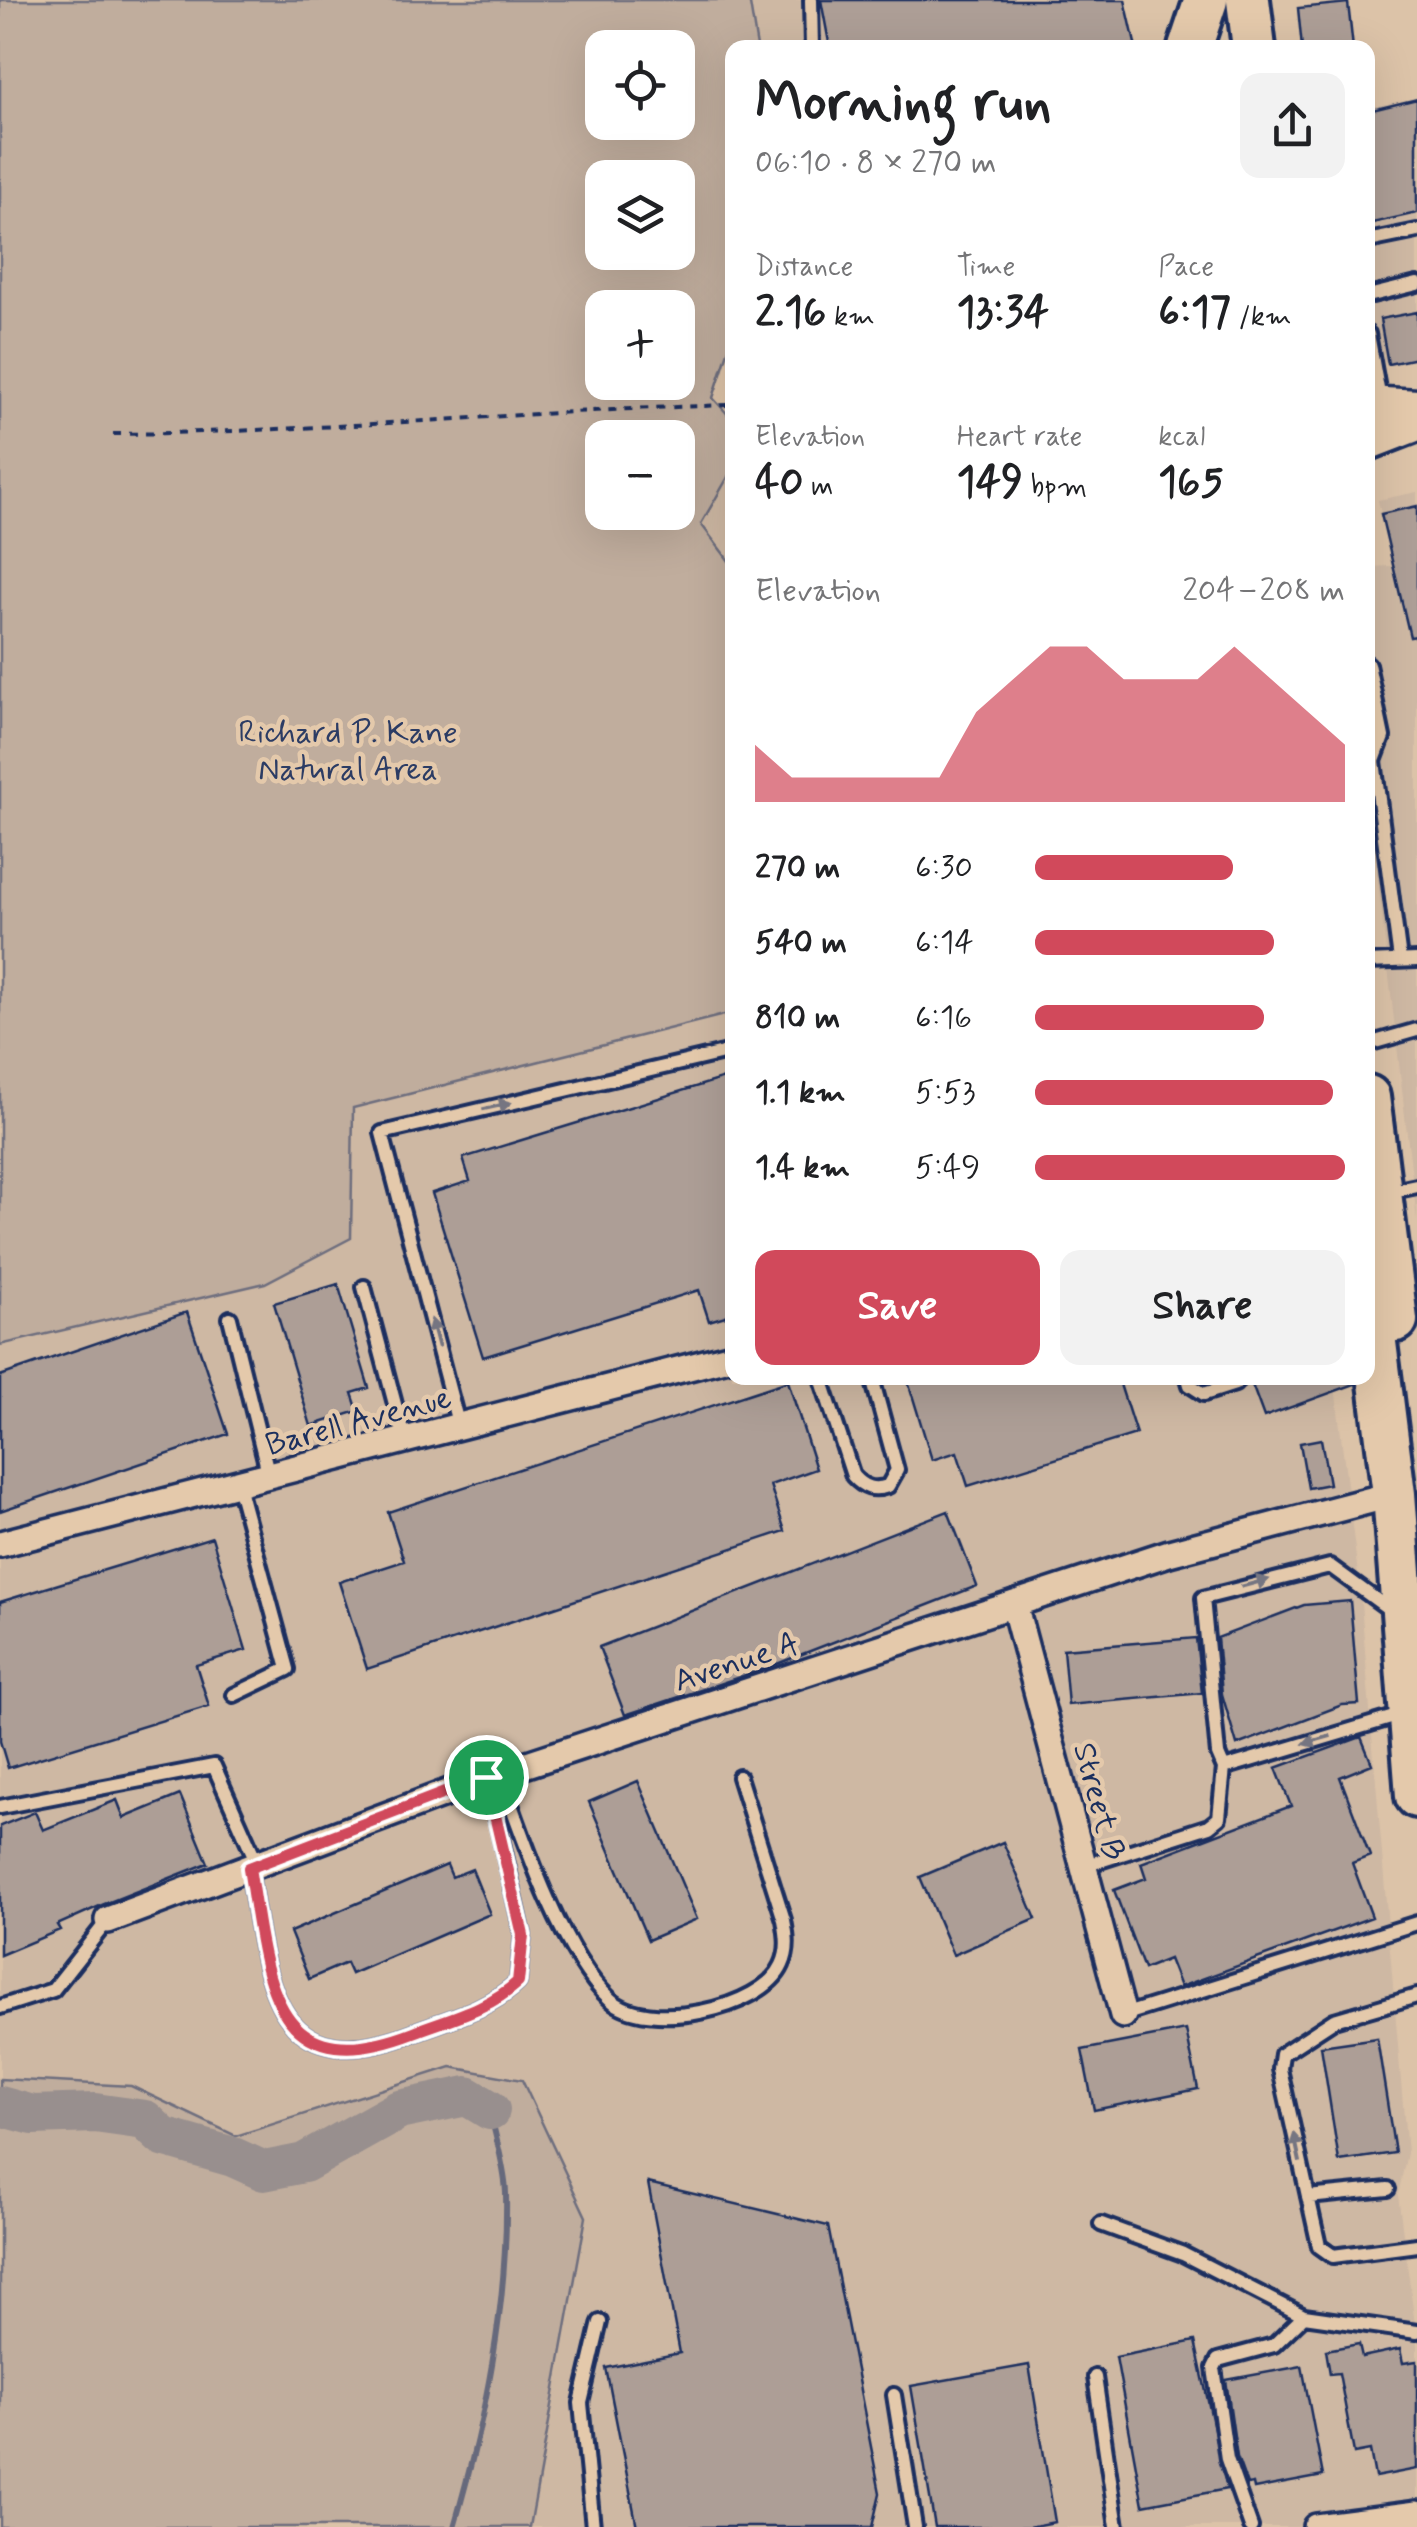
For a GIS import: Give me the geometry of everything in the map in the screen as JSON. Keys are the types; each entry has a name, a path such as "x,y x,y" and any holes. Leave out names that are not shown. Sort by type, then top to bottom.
{"main road":[{"path":"1193,40 1206,0"},
{"path":"1222,0 1225,40"},
{"path":"1248,0 1253,40"},
{"path":"1375,1118 1399,1190 1406,1487 1403,1618 1417,1796"},
{"path":"1375,1323 1406,1487"}],"street":[{"name":"Barell Avenue","path":"0,1544 725,1358"},
{"name":"Avenue A","path":"108,1920 493,1775 1169,1553 1406,1487"},
{"name":"Street B","path":"1014,1604 1123,2015"},
{"path":"1316,2527 1417,2514"}],"lane":[{"path":"811,0 812,40"},
{"path":"1375,240 1417,231"},
{"path":"1375,294 1417,284"},
{"path":"1375,360 1390,416"},
{"path":"1375,698 1383,737 1375,757"},
{"path":"1375,768 1400,960"},
{"path":"1375,962 1417,960"},
{"path":"1375,1042 1417,1030"},
{"path":"460,1427 382,1133 725,1053"},
{"path":"364,1287 405,1442"},
{"path":"230,1318 269,1477"},
{"path":"823,1385 853,1476 862,1486 878,1490 888,1486 897,1470 874,1385"},
{"path":"1190,1385 1204,1394 1232,1385"},
{"path":"234,1695 288,1668 238,1485"},
{"path":"1084,1866 1209,1826 1219,1818 1224,1768 1218,1754 1203,1598 1330,1566 1403,1618"},
{"path":"1224,1768 1411,1712"},
{"path":"0,1807 214,1766 254,1867 267,1973 278,2007 295,2028 320,2044 349,2046 395,2040 498,2000 518,1982 523,1935 493,1775"},
{"path":"493,1775 595,1981 612,2002 658,2017 690,2014 750,1996 767,1986 782,1966 788,1943 784,1920 739,1777"},
{"path":"0,2007 53,1990 108,1920"},
{"path":"1123,2015 1417,1923"},
{"path":"1417,1996 1334,2020 1282,2054 1280,2069 1319,2246 1334,2256 1417,2246"},
{"path":"1308,2198 1388,2189"},
{"path":"1101,2224 1183,2254 1304,2316 1417,2332"},
{"path":"1251,2527 1227,2459 1214,2368 1218,2360 1274,2345 1304,2316"},
{"path":"592,2527 581,2403 600,2322"},
{"path":"1095,2377 1117,2527"},
{"path":"894,2396 915,2527"}],"path":[{"path":"113,434 246,432 577,410 725,406"}],"shaded area":[{"path":"744,0 1124,0 1128,40 756,40 750,4"},
{"path":"1417,98 1417,356 1375,364 1375,107"},
{"path":"725,482 725,556 700,524"},
{"path":"1417,492 1417,1220 1375,856 1375,567 1393,566 1378,500"},
{"path":"725,1015 725,1385 1335,1385 1360,1591 1407,2153 1398,2195 1417,2340 1417,2527 530,2527 585,2217 450,2068 236,2136 131,2086 0,2079 0,1345 265,1283 353,1108"}],"green space":[{"name":"Richard P. Kane Natural Area","path":"0,0 744,0 750,4 756,40 725,40 725,361 713,398 725,411 725,482 701,524 725,556 725,1015 353,1108 351,1238 265,1283 0,1345"},
{"path":"451,2067 522,2080 586,2217 530,2527 0,2527 0,2079 131,2086 236,2136"}],"building":[{"path":"821,0 1125,0 1134,40 828,40"},
{"path":"1348,3 1352,40 1301,40 1298,8"},
{"path":"1417,99 1417,213 1375,222 1375,109"},
{"path":"1417,312 1417,358 1388,364 1380,319"},
{"path":"1417,506 1417,636 1410,637 1381,514"},
{"path":"724,1078 725,1316 709,1321 699,1290 483,1357 432,1193 470,1181 463,1158"},
{"path":"338,1284 369,1388 352,1393 358,1411 311,1426 274,1303"},
{"path":"187,1312 228,1434 0,1511 0,1376"},
{"path":"776,1385 789,1385 816,1469 770,1485 785,1531 367,1669 339,1582 404,1561 388,1512"},
{"path":"909,1385 1120,1385 1136,1434 968,1486 957,1452 932,1460"},
{"path":"1252,1385 1352,1385 1264,1417"},
{"path":"1321,1439 1329,1484 1308,1488 1300,1443"},
{"path":"948,1511 977,1586 764,1669 625,1715 599,1647"},
{"path":"212,1537 246,1650 196,1665 209,1706 8,1768 0,1741 0,1602"},
{"path":"1350,1601 1359,1704 1342,1705 1237,1745 1222,1694 1217,1638 1304,1605"},
{"path":"1196,1638 1202,1693 1068,1705 1063,1649"},
{"path":"1361,1737 1372,1764 1340,1777 1370,1856 1352,1863 1372,1917 1180,1987 1169,1959 1144,1969 1114,1890 1146,1878 1141,1863 1291,1806 1276,1768"},
{"path":"638,1781 697,1919 648,1940 589,1802"},
{"path":"180,1795 208,1863 102,1905 57,1925 60,1930 0,1955 0,1826 35,1812 43,1830 117,1800 124,1818"},
{"path":"1003,1842 1036,1919 953,1955 920,1877"},
{"path":"447,1865 452,1877 472,1869 490,1914 351,1974 346,1963 309,1979 290,1932"},
{"path":"1186,2030 1198,2089 1094,2110 1082,2050"},
{"path":"1377,2038 1395,2153 1339,2161 1321,2046"},
{"path":"648,2183 828,2226 880,2493 872,2527 637,2527 606,2368 680,2353"},
{"path":"1195,2341 1227,2489 1143,2505 1116,2357"},
{"path":"1359,2344 1362,2357 1400,2349 1403,2363 1417,2361 1417,2469 1375,2477 1370,2450 1354,2453 1339,2373 1330,2374 1326,2350"},
{"path":"1029,2365 1055,2522 1029,2527 935,2527 911,2386"},
{"path":"1302,2366 1323,2476 1254,2489 1253,2484 1247,2485 1237,2457 1226,2380"}],"waterway":[{"path":"0,2106 33,2115 95,2113 145,2120 163,2137 233,2157 264,2171 304,2163 399,2110 467,2096 490,2110"},
{"path":"454,2527 485,2404 503,2278 505,2183 490,2110"}],"route":[{"path":"486,1777 523,1935 518,1982 498,2000 395,2040 349,2046 320,2044 295,2028 278,2007 267,1973 249,1868 486,1777"}]}
